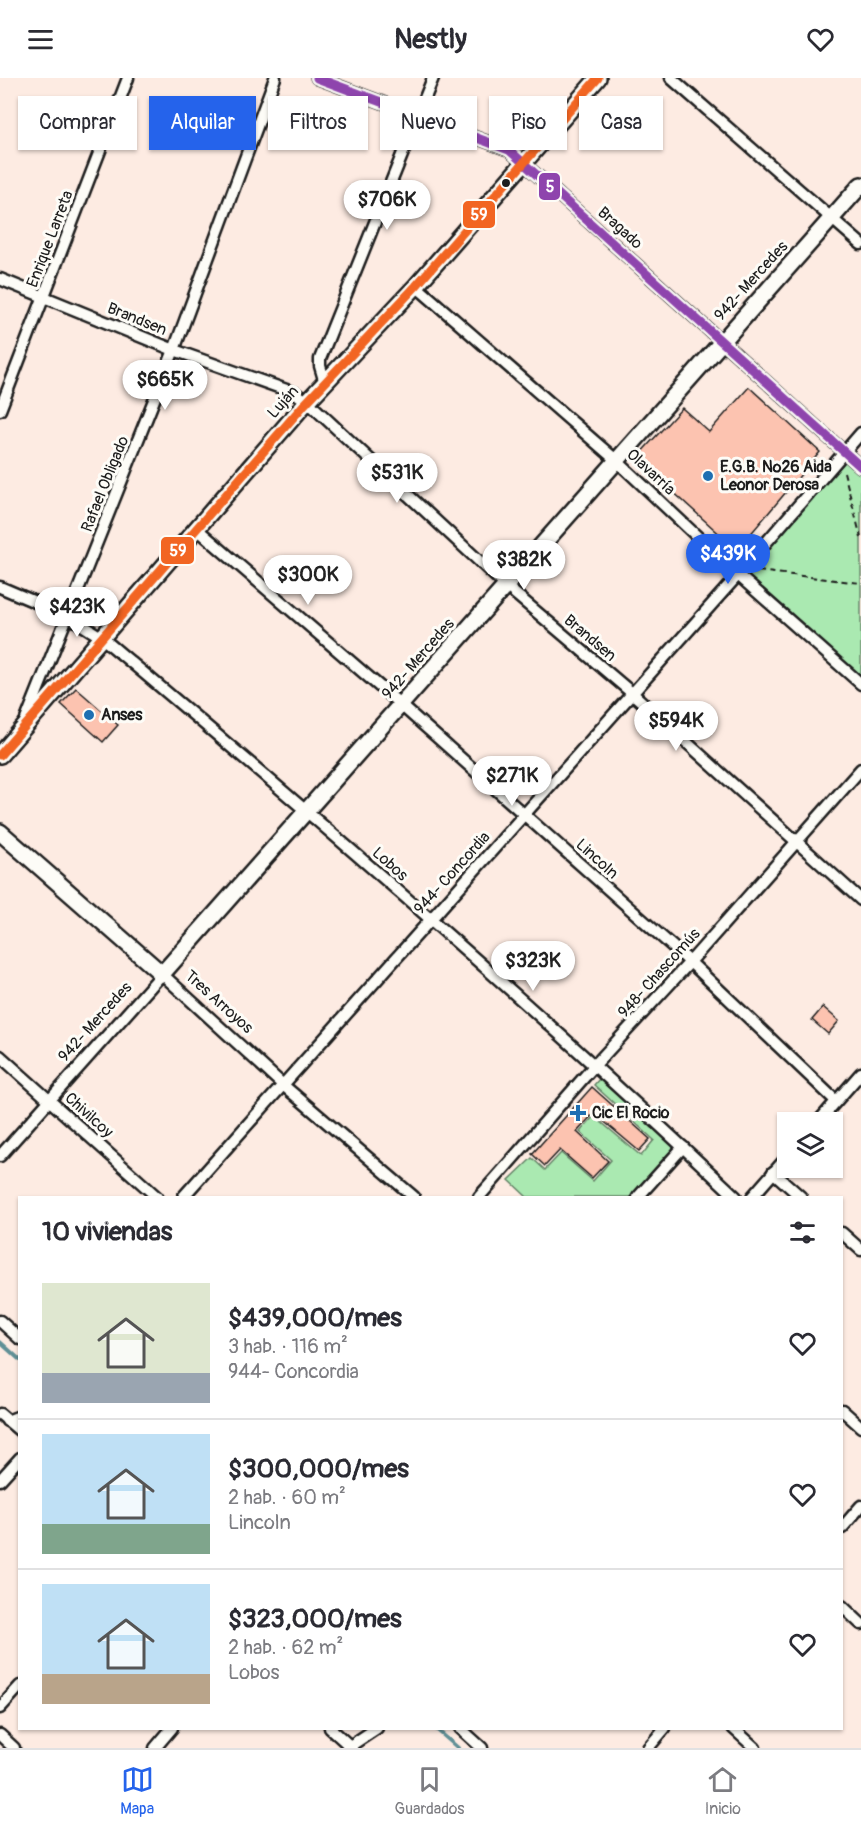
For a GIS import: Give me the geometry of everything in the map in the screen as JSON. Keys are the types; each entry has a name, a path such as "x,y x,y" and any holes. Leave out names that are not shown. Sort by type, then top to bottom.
{"main road":[{"name":"Luján","path":"0,755 196,528 325,383 416,286 598,78"},
{"name":"942- Mercedes","path":"162,974 861,185"},
{"name":"Tres Arroyos","path":"0,832 162,974"}],"street":[{"name":"Enrique Larreta","path":"0,410 128,78"},
{"name":"Rafael Obligado","path":"21,730 174,350 275,78"},
{"name":"Bragado","path":"317,78 380,102"},
{"path":"426,96 433,78"},
{"path":"671,78 861,244"},
{"name":"Bragado","path":"477,138 509,150 524,162 723,341 842,455 861,467"},
{"path":"325,383 320,359 404,150"},
{"name":"Brandsen","path":"0,279 174,350 295,393 308,402 506,586 632,693 861,900"},
{"name":"Olavarría","path":"416,286 617,461 861,684"},
{"name":"944- Concordia","path":"184,1196 861,433"},
{"name":"Lincoln","path":"196,528 401,705 690,962 836,1101"},
{"name":"Lobos","path":"0,587 68,616 101,637 308,810 594,1066 735,1196"},
{"name":"948- Chascomús","path":"480,1196 861,769"},
{"name":"Tres Arroyos","path":"162,974 283,1085 413,1196"},
{"name":"942- Mercedes","path":"0,1156 162,974"},
{"name":"Chivilcoy","path":"0,1056 156,1196"},
{"path":"827,1112 861,1073"},
{"path":"639,1196 683,1147"},
{"path":"753,1196 777,1168"},
{"path":"773,1172 800,1196"},
{"path":"843,1234 861,1250"},
{"path":"0,1321 18,1337"},
{"path":"843,1411 861,1427"},
{"path":"4,1417 18,1429"},
{"path":"0,1480 18,1460"},
{"path":"843,1527 861,1506"},
{"path":"843,1607 861,1624"},
{"path":"0,1708 18,1688"},
{"path":"155,1748 170,1730"},
{"path":"332,1730 349,1747 374,1730"},
{"path":"466,1730 482,1748"},
{"path":"648,1748 663,1730"},
{"path":"735,1730 755,1748"},
{"path":"0,1735 14,1748"}],"path":[{"path":"842,455 861,538"},
{"path":"740,572 861,583"}],"green space":[{"path":"844,452 861,467 861,684 738,575"},
{"path":"599,1079 675,1147 631,1196 526,1196 509,1180 532,1158 545,1170 561,1153 593,1181 611,1160 580,1132 594,1116 641,1156 654,1140 594,1085"}],"building":[{"name":"E.G.B. Nº26 Aida Leonor Derosa","path":"749,387 820,452 737,550 636,458 682,408 709,432"},
{"name":"Anses","path":"76,688 118,725 103,742 61,704"},
{"path":"823,1007 839,1021 828,1034 812,1020"},
{"path":"592,1087 650,1139 639,1151 594,1113 577,1132 608,1161 592,1178 560,1150 545,1166 532,1154"}],"waterway":[{"path":"0,1342 18,1358"},
{"path":"437,1730 458,1748"}],"transit line":[{"name":"5","path":"317,78 509,150 861,467"},
{"name":"59","path":"0,755 303,406 416,286 598,78"}],"place":[{"name":"E.G.B. Nº26 Aida Leonor Derosa","path":"708,476"},
{"name":"Anses","path":"89,715"},
{"name":"Cic El Rocio","path":"578,1113"}]}
